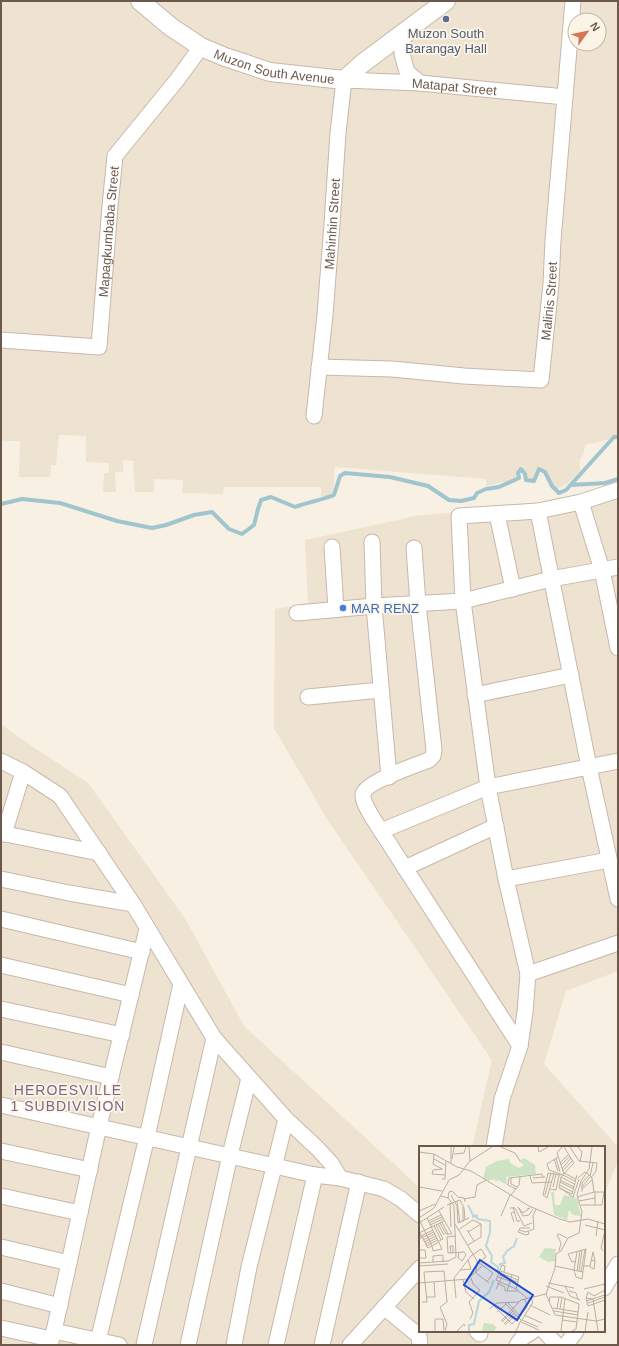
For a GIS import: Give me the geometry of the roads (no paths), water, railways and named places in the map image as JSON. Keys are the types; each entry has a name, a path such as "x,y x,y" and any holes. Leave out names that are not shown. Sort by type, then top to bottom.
{"street":[{"name":"Muzon South Avenue","path":"140,1 171,27 201,47 225,58 270,72 344,80 363,62 446,1"},
{"name":"Malinis Street","path":"319,367 392,369 464,376 541,380 551,284 553,240 573,1"},
{"path":"416,24 403,39 402,54 407,72 420,83"},
{"name":"Mapagkumbaba Street","path":"1,340 100,348 115,156 177,80 201,47"},
{"name":"Matapat Street","path":"344,80 420,83 565,98"},
{"name":"Mahinhin Street","path":"314,416 325,320 338,133 344,80"},
{"path":"494,1146 502,1099 520,1046 525,1012 528,974 506,879 488,787 463,600 459,516 538,511 581,502 618,490"},
{"path":"581,502 602,570 618,648"},
{"path":"538,511 589,768 618,899"},
{"path":"497,514 513,589"},
{"path":"372,542 374,606 388,777"},
{"path":"332,547 336,610"},
{"path":"414,548 418,604 434,750 433,756 429,760 368,787 363,794 363,799 372,817 520,1046"},
{"path":"297,613 463,600 551,579 618,567"},
{"path":"476,695 571,675"},
{"path":"308,697 381,690"},
{"path":"381,831 488,787 618,761"},
{"path":"1,762 23,772 60,796 133,904 214,1038 286,1119 331,1163 340,1178"},
{"path":"23,772 2,833 99,853"},
{"path":"405,868 496,826"},
{"path":"506,879 610,860"},
{"path":"1,879 133,904"},
{"path":"1,919 142,952"},
{"path":"52,1338 99,1126 147,929"},
{"path":"528,974 618,943"},
{"path":"1,965 131,994"},
{"path":"98,1343 147,1137 181,984"},
{"path":"1,1009 122,1035"},
{"path":"144,1345 214,1038"},
{"path":"1,1052 111,1077"},
{"path":"188,1345 230,1155 249,1078"},
{"path":"1,1105 315,1174 359,1182 384,1189 401,1199 419,1215"},
{"path":"234,1345 249,1267 286,1119"},
{"path":"1,1151 90,1170"},
{"path":"276,1345 315,1174"},
{"path":"322,1345 359,1182"},
{"path":"1,1196 80,1213"},
{"path":"1,1247 69,1262"},
{"path":"605,1286 618,1264"},
{"path":"350,1345 384,1307 418,1275"},
{"path":"1,1291 60,1306"},
{"path":"384,1307 419,1336 420,1345"},
{"path":"1,1328 52,1338 119,1345"},
{"path":"516,1345 522,1338 531,1332"},
{"path":"545,1332 557,1345"},
{"path":"566,1345 575,1332"}],"waterway":[{"path":"1,504 22,499 60,503 117,521 152,528 166,525 194,515 212,512 229,529 242,534 254,525 261,500 271,497 295,507 325,498 334,495 340,476 345,473 390,477 428,486 449,500 461,501 474,498 477,493 486,489 499,487 519,478 518,473 521,469 525,474 526,480 534,481 539,469 545,472 552,486 559,493 566,490 614,437 618,437"},
{"path":"571,485 605,483 618,479"}],"place":[{"name":"Muzon South Barangay Hall","path":"446,19"},
{"name":"MAR RENZ","path":"343,608"}],"district":[{"name":"HEROESVILLE 1 SUBDIVISION","path":"68,1098"}]}
